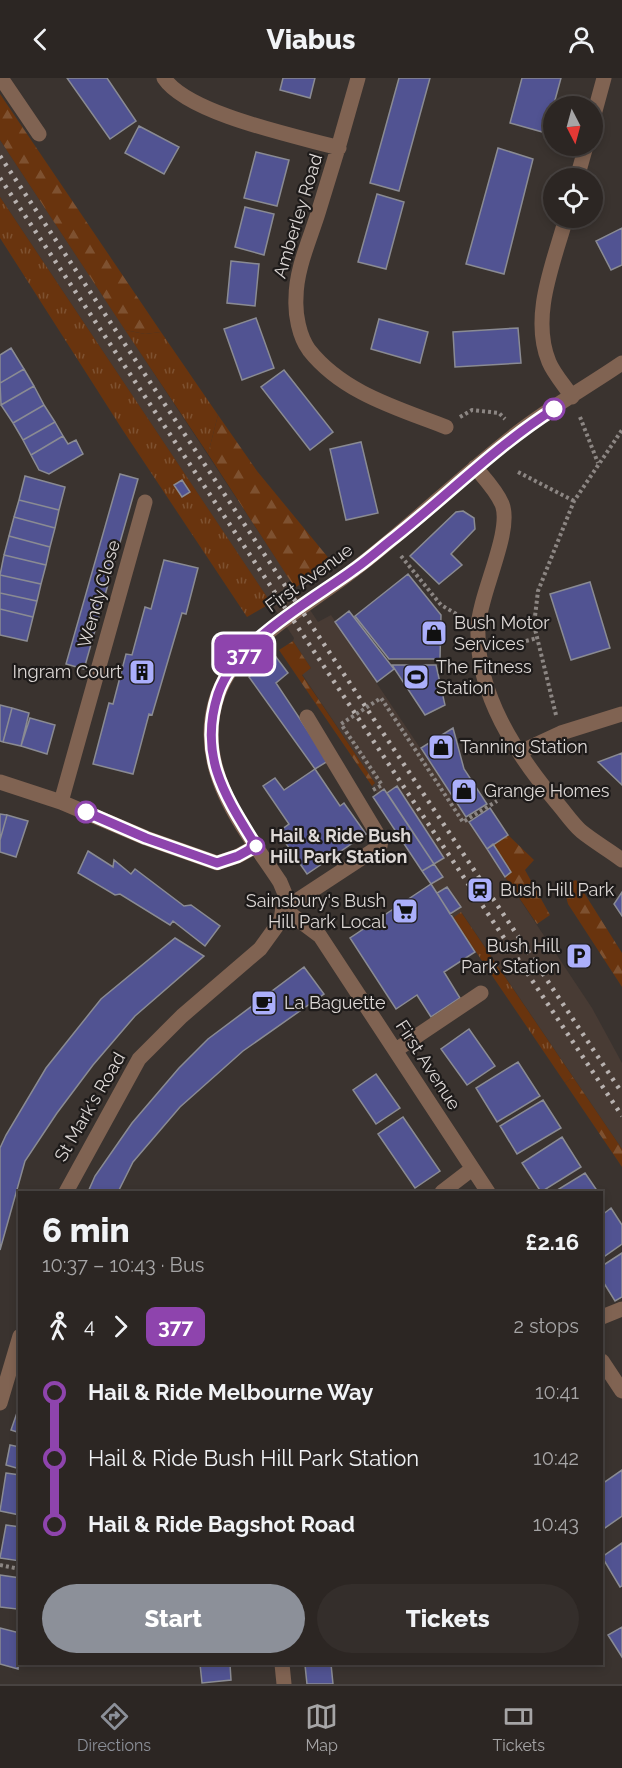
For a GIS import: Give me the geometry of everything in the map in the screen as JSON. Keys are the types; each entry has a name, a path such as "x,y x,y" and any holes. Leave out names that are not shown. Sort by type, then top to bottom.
{"street":[{"path":"1,78 39,134"},
{"path":"164,78 170,88 185,99 246,122 339,148"},
{"name":"Amberley Road","path":"358,78 339,148 303,261 295,296 297,321 308,348 334,375 373,400 446,427"},
{"path":"599,96 604,78"},
{"path":"563,228 545,297 543,341 549,364 572,397"},
{"name":"First Avenue","path":"487,1191 320,936 284,909 285,894 280,882 219,784 210,738 212,716 225,677 239,659 280,622 398,534 518,432 622,363"},
{"path":"476,467 495,491 503,506 504,522 478,626 479,654 487,689 504,728 535,776 580,830 622,860"},
{"name":"Wendy Close","path":"61,802 145,502"},
{"path":"520,752 561,733 622,714"},
{"path":"284,909 380,846 381,840 307,717"},
{"path":"0,782 61,802 146,838 217,863 238,856 256,846"},
{"name":"St Mark's Road","path":"67,1191 139,1059 182,1016 260,949 281,920 284,909"},
{"path":"396,1050 481,993"},
{"path":"443,1191 472,1169"},
{"path":"603,1317 622,1309"},
{"path":"0,1403 18,1343"},
{"path":"603,1362 622,1391"},
{"path":"282,1665 284,1684"}],"path":[{"path":"446,427 472,410 499,413 505,419"},
{"path":"580,417 599,464"},
{"path":"561,733 534,625 538,591 574,501 622,430"},
{"path":"518,472 574,501"},
{"path":"400,555 441,605"},
{"path":"479,654 537,638"},
{"path":"375,789 382,785 341,724 381,698 463,822 497,801"},
{"path":"0,1565 18,1569"}],"shaded area":[{"path":"0,140 318,622 331,615 469,821 490,808 508,835 511,872 505,877 592,1008 622,1063 622,1149 462,913 453,918 373,797 377,793 372,786 375,783 302,674 311,668 293,641 294,638 0,197"}],"green space":[{"path":"0,94 161,332 145,334 125,330 0,140"},
{"path":"0,197 271,603 247,617 122,429 0,238"},
{"path":"125,330 145,334 161,332 218,415 208,454"},
{"path":"218,415 257,471 331,561 295,588 208,454"},
{"path":"293,641 311,668 302,675 375,783 372,786 279,650"},
{"path":"508,835 534,860 525,870 550,915 537,924 505,877 511,872 493,844"},
{"path":"576,880 622,953 622,987 568,904 565,893 567,884"},
{"path":"461,912 573,1077 565,1083 453,918"},
{"path":"573,1077 622,1149 622,1167 565,1083"}],"building":[{"path":"67,78 107,78 136,121 110,139"},
{"path":"283,78 315,78 310,98 280,90"},
{"path":"399,78 430,78 399,191 370,183"},
{"path":"522,78 561,78 556,96 543,96 543,132 510,123"},
{"path":"139,126 179,147 164,174 125,153"},
{"path":"498,148 533,159 504,274 466,264"},
{"path":"256,152 289,160 277,206 244,198"},
{"path":"377,194 404,202 386,269 358,262"},
{"path":"245,207 274,214 264,255 235,247"},
{"path":"622,228 622,265 611,270 596,241"},
{"path":"231,261 259,264 255,306 227,303"},
{"path":"256,318 274,368 242,380 224,329"},
{"path":"379,319 428,332 420,363 371,349"},
{"path":"518,328 521,363 455,367 453,332"},
{"path":"11,348 24,369 0,383 0,355"},
{"path":"24,369 34,386 1,405 0,383"},
{"path":"284,370 333,432 310,450 261,387"},
{"path":"34,386 44,405 13,423 1,405"},
{"path":"44,405 55,422 23,440 13,423"},
{"path":"55,422 63,436 31,455 23,440"},
{"path":"63,436 68,444 76,440 83,454 49,474 39,470 31,455"},
{"path":"361,442 378,513 346,520 330,449"},
{"path":"120,474 138,479 84,669 66,664"},
{"path":"25,476 65,487 59,510 19,500"},
{"path":"182,480 190,492 182,497 174,485"},
{"path":"19,500 59,510 55,528 14,517"},
{"path":"463,511 474,518 475,529 451,554 462,565 439,584 410,556 456,512"},
{"path":"14,517 55,528 50,547 9,536"},
{"path":"9,536 50,547 46,565 4,555"},
{"path":"4,555 46,565 41,584 0,575"},
{"name":"Ingram Court","path":"164,560 198,568 186,614 182,613 152,715 149,714 133,774 93,764 109,703 113,704 126,654 132,655 145,607 151,609"},
{"path":"408,574 441,615 440,659 389,659 355,616"},
{"path":"0,575 41,584 37,601 0,593"},
{"path":"590,582 610,648 571,660 550,594"},
{"path":"0,593 37,601 33,617 0,609"},
{"path":"0,609 33,617 27,641 0,635"},
{"path":"349,611 394,669 377,682 335,622"},
{"path":"273,653 288,673 276,683 328,761 315,769 249,677"},
{"path":"392,665 436,665 445,705 425,715"},
{"path":"0,705 12,708 3,742 0,741"},
{"path":"12,708 29,713 21,746 3,742"},
{"path":"30,718 55,725 47,754 21,746"},
{"path":"453,728 464,769 487,804 466,817 421,748"},
{"path":"622,753 622,785 598,762"},
{"path":"315,769 340,806 344,803 366,834 307,874 278,832 289,824 263,786 275,778 284,790"},
{"path":"397,786 444,858 434,864 387,793"},
{"path":"384,789 434,864 422,871 373,797"},
{"path":"490,808 508,835 487,849 469,822"},
{"path":"0,814 7,815 0,840"},
{"path":"7,815 28,821 16,857 0,852 0,840"},
{"path":"493,844 511,872 505,877 487,849"},
{"path":"88,851 113,867 114,860 131,874 135,869 184,906 191,905 220,926 205,946 173,921 170,925 120,894 115,895 78,873"},
{"path":"434,864 443,877 431,884 422,871"},
{"path":"431,884 475,952 444,972 460,998 431,1017 417,995 396,1009 350,938"},
{"path":"447,887 461,907 450,914 437,893"},
{"path":"622,892 622,916 614,904"},
{"path":"175,938 204,956 135,1016 93,1065 57,1113 25,1161 0,1250 0,1148 6,1135 46,1068 101,999"},
{"path":"304,967 324,994 243,1051 180,1107 133,1162 118,1191 88,1191 95,1176 132,1123 179,1068 208,1039"},
{"path":"469,1029 495,1066 467,1085 441,1049"},
{"path":"518,1062 540,1096 497,1122 476,1088"},
{"path":"376,1074 400,1108 376,1124 353,1090"},
{"path":"543,1100 561,1128 517,1154 500,1126"},
{"path":"403,1117 440,1171 415,1188 378,1134"},
{"path":"562,1137 581,1167 540,1191 522,1163"},
{"path":"585,1173 597,1191 556,1191"},
{"path":"611,1208 622,1225 622,1244 603,1257 603,1214"},
{"path":"622,1253 622,1297 615,1301 603,1282 603,1265"},
{"path":"18,1410 18,1432 11,1430"},
{"path":"10,1445 18,1447 18,1468 6,1465"},
{"path":"622,1470 622,1516 603,1529 603,1483"},
{"path":"6,1473 18,1475 18,1515 0,1511"},
{"path":"6,1525 18,1527 18,1561 0,1558"},
{"path":"622,1543 622,1586 620,1587 603,1556"},
{"path":"0,1575 18,1578 17,1609 0,1607"},
{"path":"622,1627 622,1657 608,1635"},
{"path":"0,1628 18,1632 18,1669 0,1664"},
{"path":"200,1665 230,1665 231,1680 202,1683"},
{"path":"305,1665 331,1665 333,1684 307,1684"}],"railway":[{"path":"0,156 622,1093"},
{"path":"0,178 622,1116"}],"bus line":[{"name":"377","path":"86,812 146,838 217,863 238,856 256,846 219,784 213,761 210,738 212,716 225,677 239,659 280,622 357,568 518,432 554,409"}],"place":[{"name":"Bush Motor Services","path":"434,633"},
{"name":"Ingram Court","path":"142,672"},
{"name":"The Fitness Station","path":"416,677"},
{"name":"Tanning Station","path":"441,747"},
{"name":"Grange Homes","path":"464,791"},
{"name":"Hail & Ride Bush Hill Park Station","path":"256,846"},
{"name":"Bush Hill Park","path":"480,890"},
{"name":"Sainsbury's Bush Hill Park Local","path":"405,911"},
{"name":"Bush Hill Park Station","path":"579,956"},
{"name":"La Baguette","path":"264,1003"}]}
